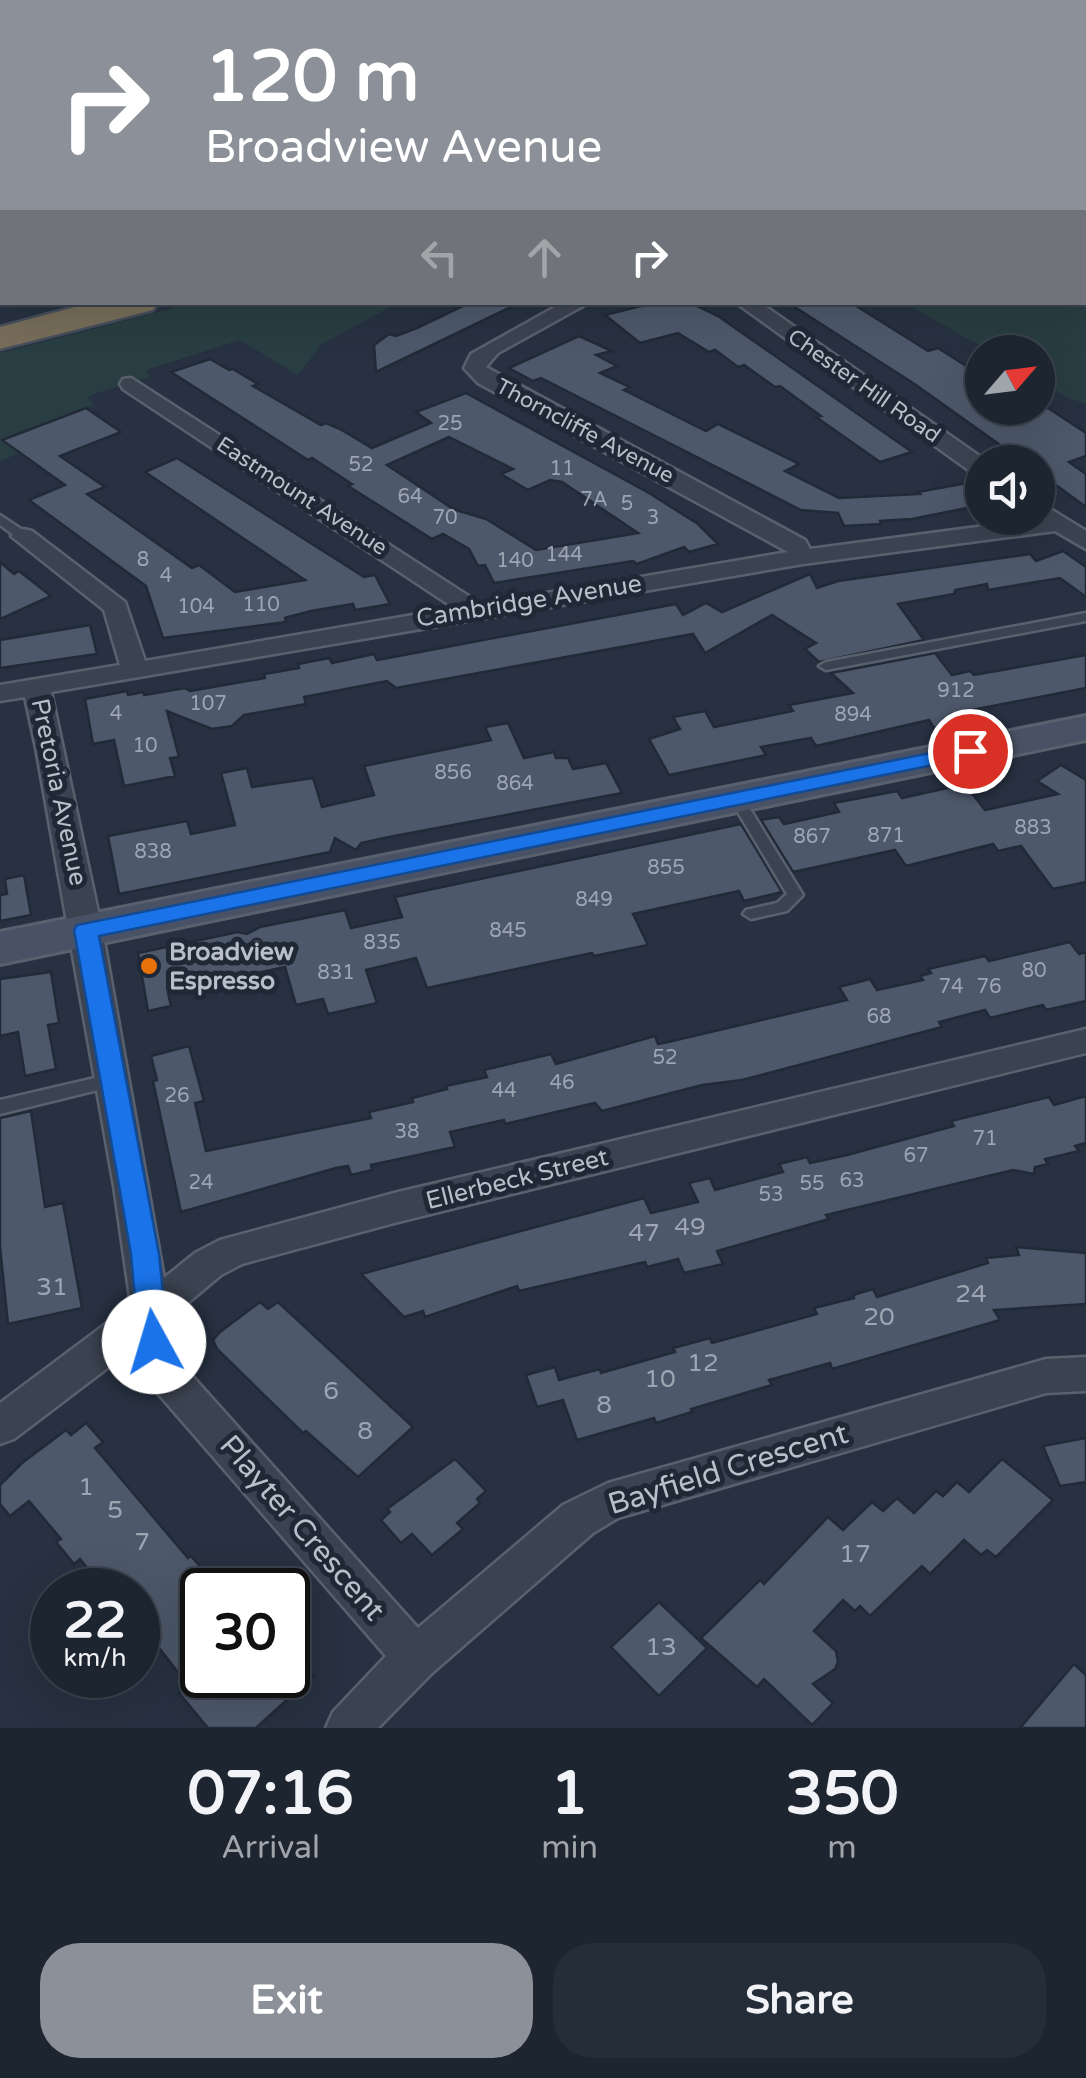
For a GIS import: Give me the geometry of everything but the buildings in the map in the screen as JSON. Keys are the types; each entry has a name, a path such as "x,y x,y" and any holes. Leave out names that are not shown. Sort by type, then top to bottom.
{"highway":[{"path":"0,323 68,305"},
{"path":"0,338 128,305"}],"main road":[{"path":"0,948 1086,728"}],"street":[{"name":"Thorncliffe Avenue","path":"574,305 491,349 478,358 475,368 486,378 796,544 803,556"},
{"name":"Chester Hill Road","path":"749,305 965,457"},
{"name":"Eastmount Avenue","path":"130,384 473,610"},
{"path":"1055,520 1086,542"},
{"name":"Cambridge Avenue","path":"0,693 965,529"},
{"path":"23,536 116,607 134,669"},
{"name":"Pretoria Avenue","path":"36,686 86,930 145,1254 150,1312"},
{"name":"Ellerbeck Street","path":"0,1426 208,1264 267,1240 1086,1041"},
{"name":"Playter Crescent","path":"150,1312 154,1342 169,1378 416,1658"},
{"name":"Bayfield Crescent","path":"416,1658 578,1519 608,1502 1046,1376 1086,1374"},
{"path":"349,1728 374,1697 416,1658"}],"lane":[{"path":"0,519 23,536"},
{"path":"826,666 1086,617"},
{"path":"737,799 795,895 782,907 751,914"},
{"path":"0,1107 112,1080"}],"green space":[{"path":"185,305 394,305 322,344 298,375 240,340 146,370 151,377 93,394 88,398 94,405 3,439 20,453 0,461 0,353"},
{"path":"909,305 1086,305 1086,403 1055,390 1055,335 965,337"}],"place":[{"name":"Broadview Espresso","path":"149,966"}],"route":[{"path":"154,1342 145,1254 86,930 970,751"}]}
